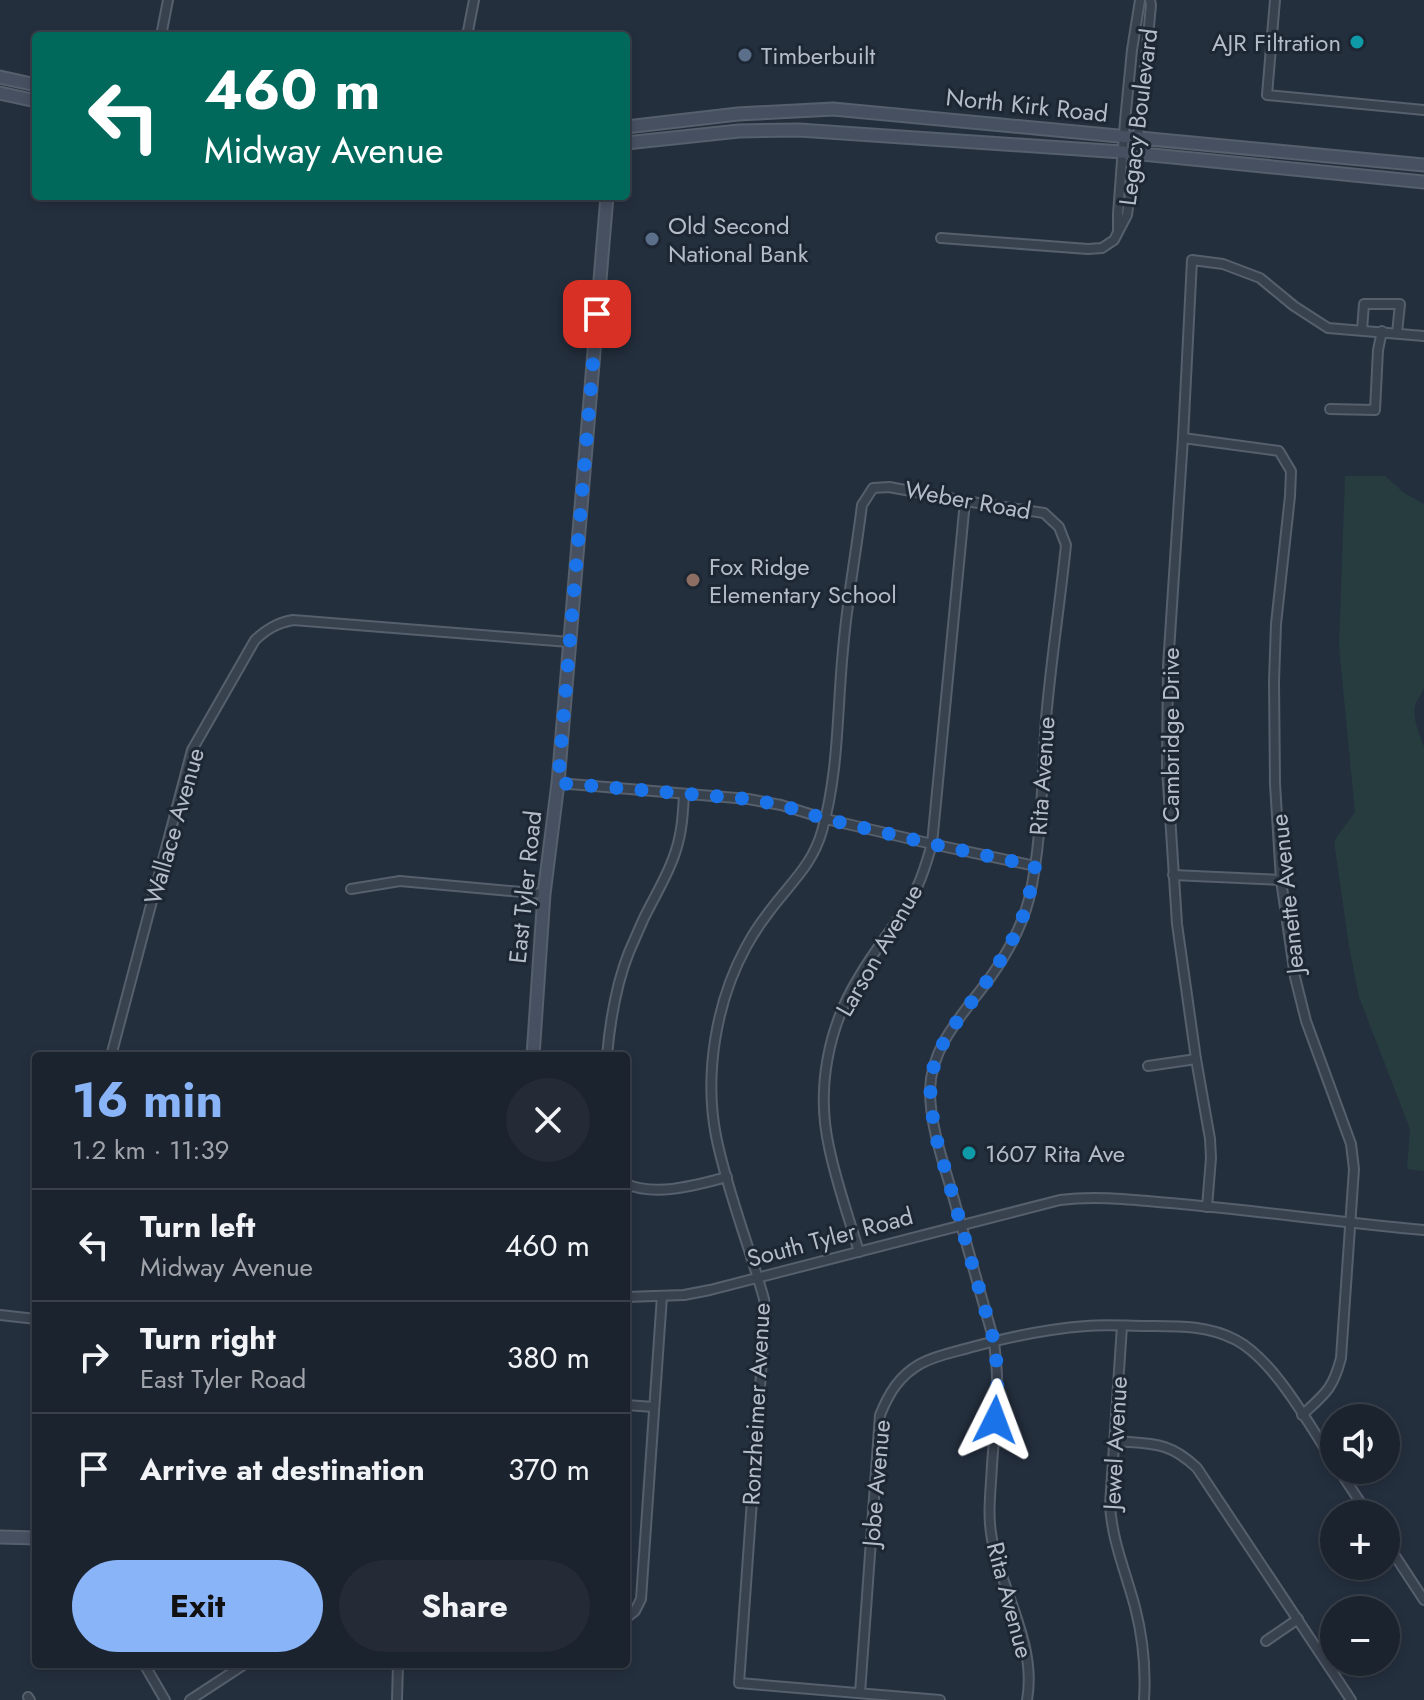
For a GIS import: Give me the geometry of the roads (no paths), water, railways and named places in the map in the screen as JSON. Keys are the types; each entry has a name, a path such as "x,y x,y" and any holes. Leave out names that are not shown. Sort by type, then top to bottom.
{"main road":[{"path":"0,77 32,84"},
{"path":"0,93 32,100"},
{"name":"North Kirk Road","path":"630,127 738,114 833,109 1424,165"},
{"name":"North Kirk Road","path":"630,143 739,131 858,133 1122,152 1424,182"},
{"name":"East Tyler Road","path":"533,1052 544,894 558,783 607,200"},
{"path":"0,1537 32,1538"}],"street":[{"path":"162,32 168,0"},
{"path":"468,32 474,0"},
{"name":"Legacy Boulevard","path":"1119,233 1122,152 1140,0"},
{"name":"Legacy Boulevard","path":"941,238 1088,249 1102,248 1114,240 1127,215 1138,138 1150,0"},
{"path":"1275,0 1267,95 1424,110"},
{"name":"Cambridge Drive","path":"1207,1207 1210,1139 1180,949 1173,875 1166,711 1192,260 1223,264 1260,278 1294,306 1328,328 1362,330"},
{"path":"1397,333 1400,304 1364,304 1362,330 1424,336"},
{"path":"1330,409 1375,410 1382,331"},
{"name":"Jeanette Avenue","path":"1183,438 1279,451 1291,471 1276,624 1274,681 1275,784 1281,880 1286,928 1306,1021 1351,1144 1354,1169 1341,1358 1336,1379 1325,1395 1302,1415"},
{"name":"Weber Road","path":"869,494 873,488 889,487 1044,513 1061,532"},
{"name":"Ronzheimer Avenue","path":"860,1693 739,1683 765,1317 764,1299 716,1135 712,1094 713,1058 729,986 745,949 766,916 814,854 826,819 832,791 843,647 862,505 869,494"},
{"name":"Larson Avenue","path":"859,1252 829,1147 824,1113 829,1049 845,1002 859,975 920,883 932,844 965,501"},
{"name":"Rita Avenue","path":"1027,1700 1028,1664 1024,1639 991,1535 989,1508 998,1376 994,1341 934,1130 930,1087 939,1051 993,973 1018,930 1028,902 1035,866 1047,714 1066,545 1061,532"},
{"name":"Wallace Avenue","path":"112,1052 192,750 255,640 268,628 293,620 569,642"},
{"path":"558,783 748,799 1035,866"},
{"path":"607,1052 617,994 628,956 676,852 684,794"},
{"path":"1173,875 1281,880"},
{"path":"351,889 400,881 544,894"},
{"path":"1148,1066 1196,1059"},
{"path":"630,1186 638,1189 687,1187 727,1177"},
{"name":"South Tyler Road","path":"630,1297 710,1290 1077,1198 1101,1197 1424,1230"},
{"path":"630,1615 641,1599 662,1296"},
{"path":"0,1315 32,1319"},
{"name":"Jobe Avenue","path":"860,1693 880,1415 896,1382 923,1362 994,1341 1089,1325 1190,1326 1216,1331 1253,1351 1271,1369 1320,1442"},
{"name":"Jewel Avenue","path":"1122,1326 1111,1528 1142,1640 1144,1700"},
{"path":"630,1405 654,1407"},
{"path":"1115,1441 1158,1444 1172,1449 1197,1468 1351,1700"},
{"path":"1400,1563 1424,1600"},
{"path":"1266,1641 1298,1619"},
{"path":"146,1668 165,1700"},
{"path":"190,1700 239,1668"},
{"path":"397,1700 398,1668"},
{"path":"860,1693 940,1700"}],"place":[{"name":"AJR Filtration","path":"1357,42"},
{"name":"Timberbuilt","path":"745,55"},
{"name":"Old Second National Bank","path":"652,239"},
{"name":"Fox Ridge Elementary School","path":"693,580"},
{"name":"1607 Rita Ave","path":"969,1153"}]}
